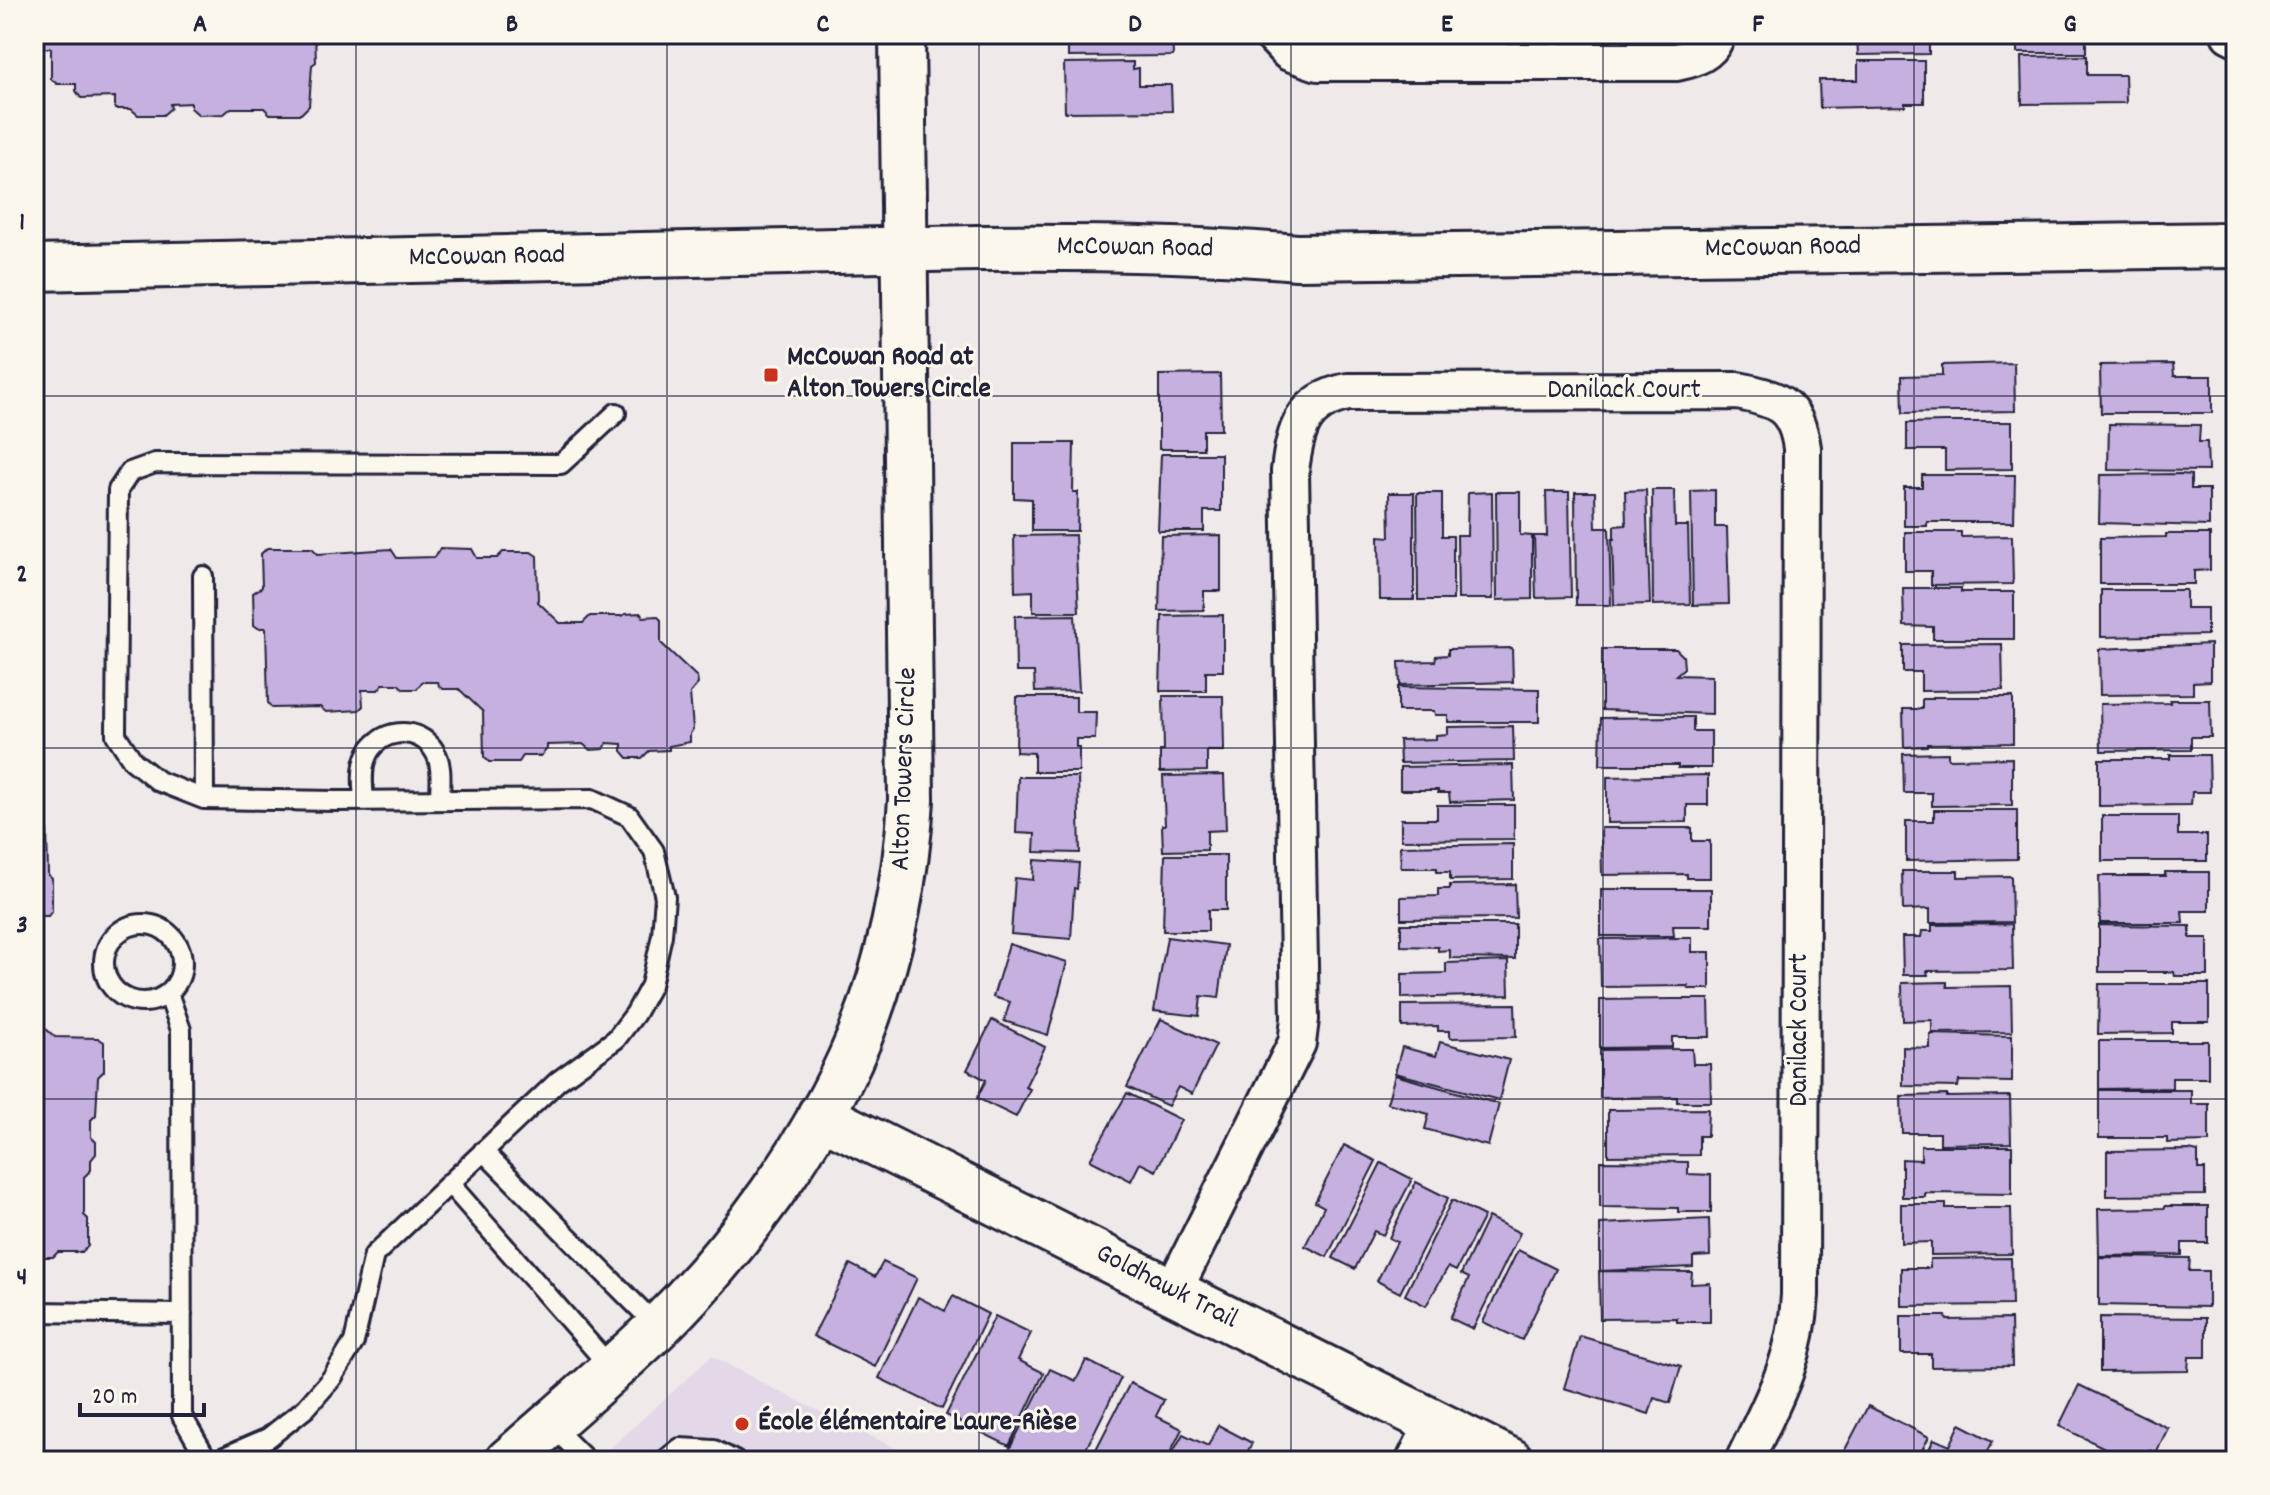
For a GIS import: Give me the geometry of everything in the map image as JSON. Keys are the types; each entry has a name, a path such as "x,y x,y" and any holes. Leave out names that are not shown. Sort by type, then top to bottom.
{"street":[{"name":"Alton Towers Circle","path":"508,1461 658,1327 746,1226 820,1115 857,1043 873,1000 897,911 908,844 911,685 902,34"},
{"path":"1272,34 1289,52 1318,62 1676,62 1705,51 1714,42 1716,34"},
{"path":"2230,34 2236,37"},
{"name":"McCowan Road","path":"34,268 904,249 1132,248 1297,257 2236,245"},
{"name":"Danilack Court","path":"1173,1291 1297,1043 1300,1019 1290,471 1294,437 1303,418 1320,401 1348,392 1738,391 1763,396 1784,407 1799,424 1802,448 1800,1295 1798,1329 1792,1356 1744,1461"},
{"name":"Goldhawk Trail","path":"820,1115 1173,1291 1425,1442 1511,1461"}],"lane":[{"path":"215,1461 268,1438 306,1408 332,1378 354,1342 374,1255 558,1081 616,1039 651,985 662,935 665,897 654,851 629,816 592,799 204,799 158,781 133,761 116,735 118,490 130,472 155,463 561,464 616,413"},
{"path":"203,576 204,799"},
{"path":"364,801 363,768 366,756 382,738 405,733 417,736 436,753 440,765 440,800"},
{"path":"168,993 157,1000 132,1001 112,986 104,962 114,938 123,930 148,924 171,935 178,946 181,971 168,993 181,1030 182,1416 208,1461"},
{"path":"483,1151 658,1327"},
{"path":"449,1183 612,1369"},
{"path":"34,1312 182,1314"},
{"path":"550,1424 587,1461"},
{"path":"664,1461 680,1448 714,1450 735,1461"}],"shaded area":[{"name":"École élémentaire Laure-Rièse","path":"712,1356 774,1389 922,1461 596,1461"}],"building":[{"path":"34,34 315,34 316,62 312,65 309,106 301,114 270,114 264,108 231,108 224,114 199,115 191,108 191,103 170,104 171,108 163,115 138,115 131,109 115,109 115,97 81,98 76,84 57,84 51,79 51,48 40,48 34,54"},
{"path":"1068,34 1172,34 1173,56 1068,57"},
{"path":"1857,34 1929,34 1929,54 1858,55"},
{"path":"2017,34 2086,34 2086,53 2017,53"},
{"path":"2087,56 2087,75 2125,75 2126,103 2022,104 2021,57"},
{"path":"1858,61 1924,61 1924,103 1820,108 1819,80 1858,80"},
{"path":"1133,62 1133,69 1139,68 1139,85 1171,85 1172,111 1065,112 1064,63"},
{"path":"2014,363 2015,411 1903,413 1902,376 1942,375 1942,365"},
{"path":"2173,364 2174,376 2212,376 2212,413 2101,413 2100,365"},
{"path":"1220,374 1221,430 1203,430 1203,449 1159,449 1159,375"},
{"path":"2012,422 2012,469 1945,470 1945,450 1907,450 1907,423"},
{"path":"2109,424 2200,425 2199,442 2207,442 2208,471 2108,470"},
{"path":"1014,443 1074,443 1073,492 1078,492 1077,531 1032,531 1032,499 1014,498"},
{"path":"1161,454 1221,454 1221,511 1204,511 1204,531 1158,531"},
{"path":"1922,475 2015,475 2014,522 1927,522 1927,526 1904,526 1904,487 1922,487"},
{"path":"2100,475 2191,475 2191,489 2209,489 2209,526 2099,523"},
{"path":"1646,490 1650,604 1614,605 1614,526 1626,525 1625,491"},
{"path":"1652,490 1674,490 1675,526 1688,526 1690,604 1653,605"},
{"path":"1715,490 1715,527 1727,527 1729,604 1693,605 1691,491"},
{"path":"1492,492 1493,599 1458,599 1457,535 1467,535 1468,493"},
{"path":"1496,492 1520,492 1520,535 1532,536 1532,599 1497,600"},
{"path":"1546,492 1569,492 1571,597 1536,598 1534,536 1547,536"},
{"path":"1575,492 1595,492 1596,528 1609,528 1611,605 1576,605"},
{"path":"1389,493 1414,493 1414,600 1380,600 1379,536 1390,537"},
{"path":"1417,493 1442,493 1442,536 1453,536 1453,600 1418,600"},
{"path":"1905,532 1961,532 1961,537 2012,536 2013,584 1931,585 1931,571 1905,571"},
{"path":"2166,534 2210,534 2210,570 2194,571 2194,584 2100,584 2100,538 2166,537"},
{"path":"1075,535 1079,612 1033,612 1033,591 1015,592 1014,536"},
{"path":"1221,535 1221,591 1204,591 1204,610 1159,611 1161,536"},
{"path":"267,548 312,548 318,554 391,549 397,558 435,557 440,548 472,549 477,558 497,558 503,552 531,552 537,556 538,602 560,623 583,623 590,616 641,613 643,617 657,616 661,620 661,643 697,677 698,684 690,693 693,729 690,742 669,746 669,750 649,751 642,758 628,758 622,751 622,744 607,743 604,749 590,750 583,744 547,745 541,756 523,756 519,762 489,762 484,757 483,712 459,689 443,689 438,682 422,682 417,689 383,684 378,690 362,690 363,706 359,710 326,712 320,707 272,708 268,703 266,628 254,625 253,593 262,587 261,554"},
{"path":"1903,588 2014,592 2014,639 1933,639 1933,627 1904,626"},
{"path":"2101,590 2186,590 2186,608 2207,608 2207,635 2101,637"},
{"path":"1075,615 1079,691 1035,692 1034,672 1016,672 1015,616"},
{"path":"1223,615 1223,671 1206,671 1206,691 1160,691 1162,616"},
{"path":"2002,644 2003,690 1921,691 1921,672 1903,672 1903,645"},
{"path":"2210,644 2210,681 2193,682 2193,694 2100,695 2099,649"},
{"path":"1512,648 1513,682 1400,685 1399,662 1435,661 1436,656 1448,655 1448,649"},
{"path":"1602,649 1676,649 1683,656 1684,668 1676,675 1712,676 1712,714 1602,710"},
{"path":"1398,687 1539,689 1539,722 1448,722 1448,715 1435,715 1434,711 1398,711"},
{"path":"1163,696 1223,696 1224,751 1207,751 1207,771 1160,772 1160,751 1164,751"},
{"path":"1017,697 1076,697 1076,712 1096,712 1095,739 1076,739 1079,772 1034,772 1034,753 1016,752"},
{"path":"2013,697 2013,743 1904,747 1903,709 1922,709 1922,699"},
{"path":"2170,700 2210,700 2211,737 2191,737 2191,750 2101,751 2100,704 2170,703"},
{"path":"1693,717 1693,731 1711,731 1711,768 1600,765 1601,718"},
{"path":"1513,726 1514,761 1400,763 1399,740 1436,739 1436,735 1448,734 1448,727"},
{"path":"1948,753 1948,759 2012,758 2012,805 1932,806 1932,793 1904,793 1903,754"},
{"path":"2170,755 2209,755 2210,792 2192,792 2191,805 2099,806 2099,759 2170,759"},
{"path":"1513,765 1514,800 1450,802 1449,793 1438,793 1438,790 1400,790 1400,767"},
{"path":"1224,775 1226,830 1207,831 1207,850 1163,851 1163,776"},
{"path":"1708,775 1708,805 1687,805 1687,822 1607,823 1607,777"},
{"path":"1018,777 1078,777 1080,853 1034,852 1035,834 1016,833"},
{"path":"1437,805 1514,805 1514,839 1401,840 1401,819 1437,819"},
{"path":"1934,810 2017,810 2017,859 1906,861 1906,821 1934,821"},
{"path":"2102,816 2178,816 2178,835 2207,835 2207,861 2102,861"},
{"path":"34,822 43,822 47,826 48,875 52,879 52,911 48,916 34,916"},
{"path":"1601,828 1692,828 1692,841 1710,841 1710,878 1687,878 1687,874 1602,875"},
{"path":"1513,844 1513,879 1450,880 1450,872 1437,872 1437,868 1401,868 1400,846"},
{"path":"1165,855 1226,855 1226,910 1208,910 1208,931 1163,931"},
{"path":"1034,860 1079,863 1071,939 1011,934 1015,878 1033,880"},
{"path":"1902,871 1958,871 1958,877 2011,876 2012,922 1930,923 1930,909 1903,910"},
{"path":"2165,872 2209,872 2209,911 2182,911 2183,923 2100,923 2099,876 2165,876"},
{"path":"1515,884 1516,918 1401,919 1401,897 1438,896 1438,889 1450,889 1450,885"},
{"path":"1601,889 1711,889 1711,926 1673,926 1674,936 1601,936"},
{"path":"1401,924 1515,924 1515,959 1450,958 1450,950 1438,951 1438,947 1401,946"},
{"path":"2012,924 2013,970 1927,971 1928,975 1903,975 1902,937 1921,937 1922,931 1932,931 1932,925"},
{"path":"2099,925 2190,926 2190,938 2208,938 2208,976 2175,976 2174,972 2099,972"},
{"path":"1167,937 1226,945 1219,998 1201,996 1199,1016 1154,1011"},
{"path":"1692,938 1692,952 1710,952 1710,989 1688,989 1688,986 1601,987 1600,939"},
{"path":"1009,944 1067,962 1048,1035 1004,1021 1010,1002 993,997"},
{"path":"1508,961 1509,995 1402,998 1402,974 1446,973 1446,963"},
{"path":"1947,982 1947,987 2011,986 2012,1032 1932,1033 1932,1020 1903,1021 1902,983"},
{"path":"2099,984 2209,984 2209,1022 2172,1022 2172,1033 2098,1034"},
{"path":"1709,999 1710,1037 1672,1037 1672,1047 1600,1048 1600,1000"},
{"path":"1515,1004 1516,1037 1450,1038 1450,1031 1438,1031 1438,1026 1402,1027 1402,1005"},
{"path":"34,1018 55,1037 98,1038 104,1042 104,1071 98,1077 96,1115 91,1120 91,1137 96,1142 96,1154 91,1160 91,1170 84,1177 88,1246 82,1252 58,1252 53,1257 43,1257 34,1252"},
{"path":"1161,1019 1216,1045 1192,1094 1178,1087 1168,1106 1127,1087"},
{"path":"992,1020 1045,1047 1025,1087 1030,1089 1016,1117 977,1098 986,1080 967,1070"},
{"path":"1930,1034 2012,1036 2012,1082 1959,1081 1958,1087 1903,1086 1903,1047 1930,1048"},
{"path":"2099,1041 2208,1041 2208,1078 2172,1078 2172,1088 2099,1089"},
{"path":"1440,1042 1509,1060 1499,1100 1395,1073 1402,1047 1436,1056"},
{"path":"1692,1049 1693,1064 1710,1064 1711,1102 1677,1102 1677,1097 1600,1098 1600,1050"},
{"path":"1395,1075 1499,1104 1488,1146 1425,1129 1429,1114 1387,1103"},
{"path":"2099,1090 2191,1090 2191,1104 2209,1104 2209,1142 2167,1143 2167,1138 2099,1138"},
{"path":"1127,1093 1181,1120 1156,1171 1140,1163 1131,1181 1090,1160"},
{"path":"1901,1096 2010,1096 2011,1143 1940,1144 1940,1133 1902,1133"},
{"path":"1708,1109 1707,1136 1699,1136 1699,1155 1608,1156 1608,1110"},
{"path":"1344,1145 1376,1161 1327,1257 1305,1246 1324,1207 1315,1202"},
{"path":"1921,1146 2012,1146 2012,1194 1925,1193 1925,1197 1902,1197 1902,1159 1921,1160"},
{"path":"2107,1151 2198,1152 2198,1169 2205,1169 2205,1195 2107,1196"},
{"path":"1600,1161 1688,1162 1688,1174 1711,1175 1711,1212 1678,1212 1678,1208 1600,1207"},
{"path":"1381,1163 1412,1179 1383,1235 1374,1231 1355,1269 1333,1258"},
{"path":"1416,1182 1448,1198 1400,1293 1377,1281 1397,1242 1389,1238"},
{"path":"1452,1200 1484,1216 1456,1271 1448,1267 1426,1306 1405,1295"},
{"path":"1901,1204 2011,1208 2012,1254 1931,1255 1931,1242 1901,1243"},
{"path":"2208,1206 2208,1243 2182,1243 2182,1255 2099,1256 2098,1209"},
{"path":"1488,1217 1520,1233 1473,1329 1450,1318 1469,1278 1461,1274"},
{"path":"1709,1219 1710,1256 1693,1257 1693,1267 1600,1271 1600,1224"},
{"path":"1518,1250 1556,1269 1522,1340 1483,1322"},
{"path":"2099,1257 2190,1258 2189,1271 2208,1271 2208,1307 2099,1305"},
{"path":"2011,1258 2012,1305 1901,1306 1901,1268 1930,1268 1930,1259"},
{"path":"883,1262 917,1278 875,1367 813,1336 850,1264 875,1277"},
{"path":"1599,1271 1692,1272 1691,1284 1710,1283 1710,1322 1677,1322 1677,1318 1600,1319"},
{"path":"953,1296 988,1314 942,1409 879,1378 918,1297 945,1311"},
{"path":"995,1316 1031,1333 1018,1360 1044,1373 1009,1446 946,1415"},
{"path":"1901,1316 1946,1316 1947,1320 2011,1319 2012,1366 1931,1367 1931,1354 1901,1354"},
{"path":"2100,1317 2206,1318 2206,1357 2189,1357 2188,1371 2100,1372"},
{"path":"1580,1336 1681,1366 1670,1403 1654,1398 1649,1414 1564,1388"},
{"path":"1086,1360 1121,1378 1080,1461 1026,1461 1008,1452 1050,1369 1076,1381"},
{"path":"1130,1383 1164,1400 1156,1416 1182,1429 1166,1461 1090,1461"},
{"path":"2079,1385 2168,1428 2156,1453 2149,1450 2144,1461 2132,1461 2059,1426"},
{"path":"1868,1406 1929,1437 1916,1461 1839,1461"},
{"path":"1960,1424 1993,1441 1983,1461 1923,1461 1934,1439 1950,1446"},
{"path":"1218,1425 1252,1443 1243,1461 1168,1461 1183,1434 1208,1446"}],"place":[{"name":"McCowan Road at Alton Towers Circle","path":"771,375"},
{"name":"École élémentaire Laure-Rièse","path":"742,1424"}]}
